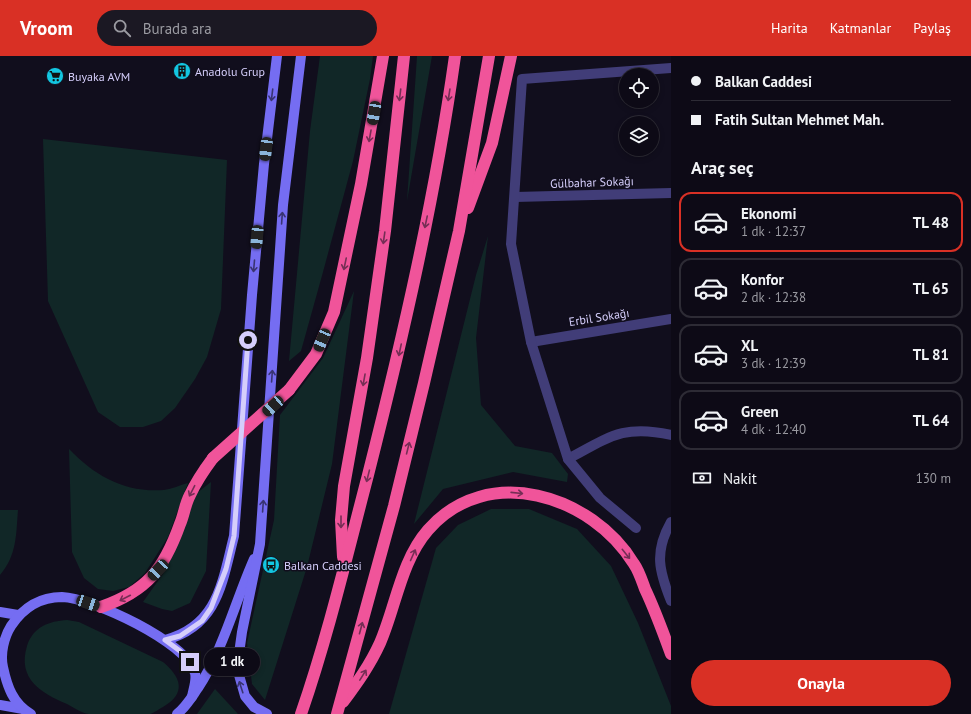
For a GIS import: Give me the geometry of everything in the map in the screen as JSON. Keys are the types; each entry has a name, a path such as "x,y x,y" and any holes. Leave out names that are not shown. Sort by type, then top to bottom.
{"highway":[{"path":"101,607 130,595 142,587 158,570 171,549 189,496 200,476 213,458 289,390 316,354 334,312 361,184 383,56"},
{"path":"343,570 341,520 344,486 367,358 384,231 404,56"},
{"path":"301,714 310,688 343,570 398,355 439,160 455,56"},
{"path":"338,710 394,506 459,231 489,56"},
{"path":"459,231 481,177 492,143 511,56"},
{"path":"338,710 364,675 380,643 407,566 416,548 428,530 445,513 467,501 488,494 511,492 539,495 566,504 591,518 614,539 634,564 658,619 671,654"}],"street":[{"path":"165,640 180,636 194,628 202,621 211,608 226,569 234,536 252,295 264,164 277,56"},
{"path":"267,714 254,707 245,696 237,668 242,632 260,544 283,206 301,56"},
{"path":"636,528 600,498 568,458 531,342 511,244 522,79 671,68"},
{"name":"Gülbahar Sokağı","path":"515,197 671,193"},
{"name":"Erbil Sokağı","path":"531,342 671,319"},
{"path":"568,458 622,432 652,430 671,435"},
{"path":"670,525 659,554 660,570 671,601"},
{"path":"177,714 184,708 192,697 218,652 260,544"},
{"path":"27,712 12,696 2,664 3,645 9,630 18,615 31,605 45,599 61,597 76,598 101,607 165,640 180,651 190,662 195,674 192,697"},
{"path":"0,612 18,615"},
{"path":"0,705 27,712"}],"green space":[{"path":"320,56 373,56 370,79 353,161 323,272 301,351 289,361 310,131"},
{"path":"417,56 432,56 407,201 416,71"},
{"path":"43,139 227,160 221,309 207,357 195,379 175,408 161,421 143,427 120,427 98,412 48,301"},
{"path":"488,236 476,338 481,405 515,446 552,453 568,474 567,482 513,472 443,489 414,524 476,275"},
{"path":"354,291 332,464 307,567 265,700 252,684 247,643 274,520 280,415 323,358"},
{"path":"69,449 79,459 100,475 112,481 136,489 164,490 188,483 168,537 145,573 129,587 113,591 98,589 84,578 72,552"},
{"path":"211,482 206,571 190,603 172,611 143,602 165,571 197,493"},
{"path":"491,509 529,509 577,529 611,566 638,623 671,706 671,714 389,714 436,548 458,525"},
{"path":"0,510 18,510 13,552 10,560 0,575"},
{"path":"67,620 79,622 163,662 174,673 177,679 179,685 176,696 171,702 150,714 89,714 57,700 40,690 28,676 25,667 27,646 33,634 42,626"},
{"path":"215,689 238,714 197,714"}],"place":[{"name":"Anadolu Grup","path":"182,71"},
{"name":"Buyaka AVM","path":"55,76"},
{"name":"Balkan Caddesi","path":"271,565"}],"route":[{"path":"190,662 180,651 165,640 180,636 194,628 202,621 211,608 226,569 234,536 248,340"}]}
